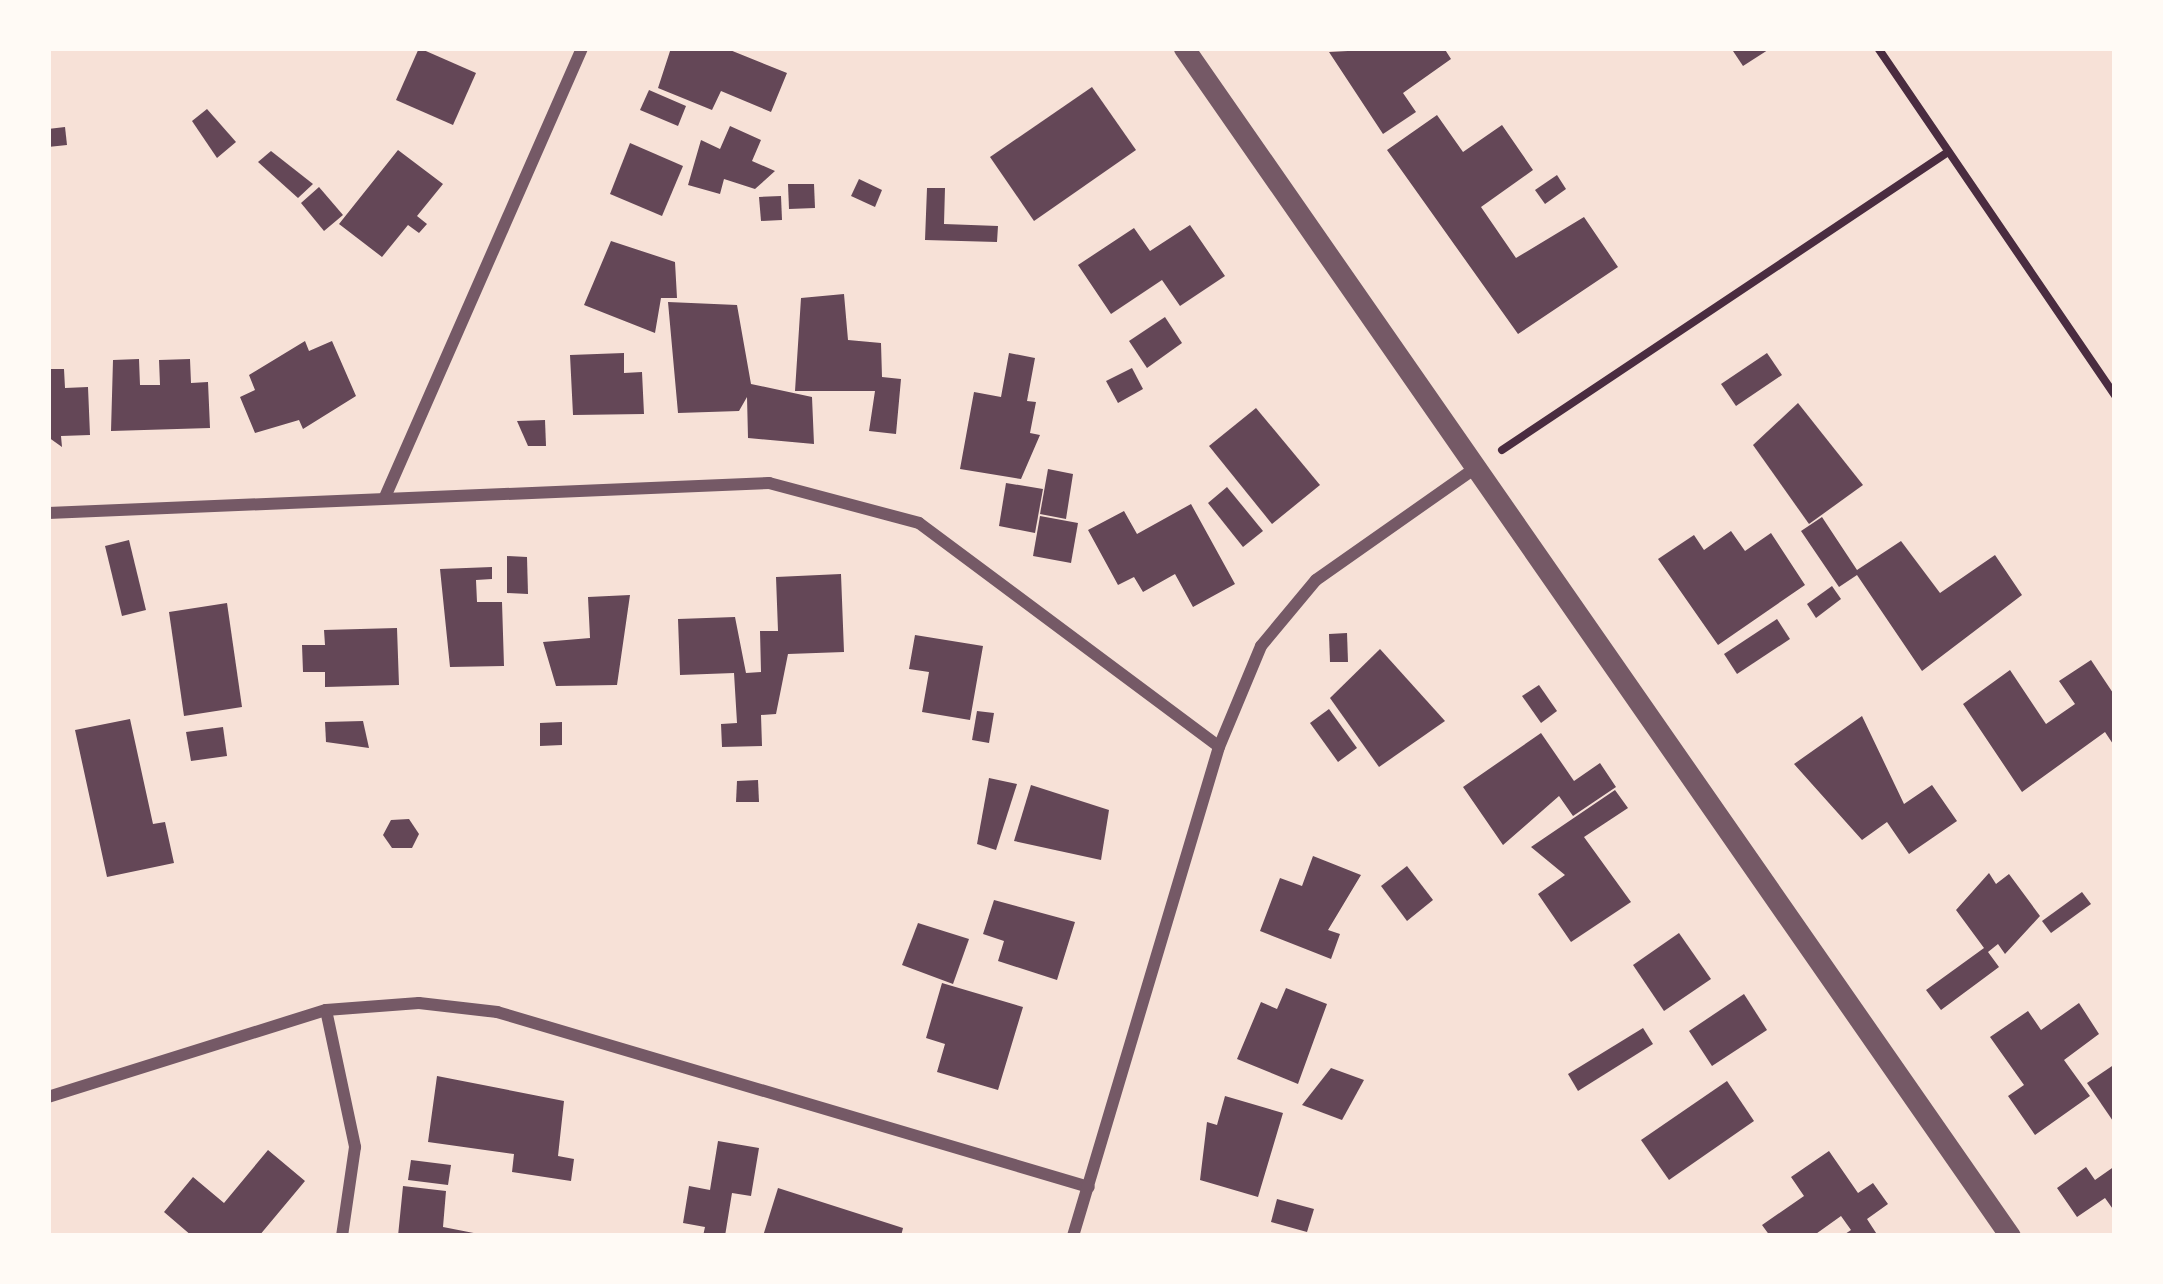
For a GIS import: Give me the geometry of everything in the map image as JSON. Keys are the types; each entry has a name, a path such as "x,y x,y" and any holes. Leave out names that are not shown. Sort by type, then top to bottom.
{"street":[{"path":"386,496 582,48"},
{"path":"1184,48 2011,1236"},
{"path":"1073,1236 1219,747 1261,646 1316,580 1477,467"},
{"path":"48,513 769,483 838,497 920,523 1219,747"},
{"path":"48,1096 326,1010 497,1012 1089,1186"},
{"path":"326,1010 355,1147 342,1236"}],"path":[{"path":"1878,48 1945,154 2115,396"},
{"path":"1477,467 1945,154"}],"building":[{"path":"419,48 476,73 453,125 396,100"},
{"path":"671,48 725,48 787,73 771,112 721,91 712,110 658,88"},
{"path":"1444,48 1451,59 1403,93 1416,112 1383,134 1329,52"},
{"path":"1731,48 1771,48 1743,66"},
{"path":"1092,87 1136,150 1034,221 990,157"},
{"path":"649,90 686,106 678,126 640,110"},
{"path":"207,109 236,142 217,158 192,121"},
{"path":"1437,115 1463,152 1502,125 1533,170 1481,207 1516,258 1584,217 1618,267 1518,334 1387,150"},
{"path":"730,126 761,140 752,161 775,171 755,189 724,179 720,194 688,185 701,140 720,149"},
{"path":"65,127 67,145 48,147 48,129"},
{"path":"630,143 683,166 662,216 610,194"},
{"path":"398,150 443,184 417,216 427,224 419,233 408,225 382,257 339,224"},
{"path":"271,151 313,184 298,198 258,162"},
{"path":"1557,175 1566,189 1545,204 1535,190"},
{"path":"859,179 882,190 875,207 851,196"},
{"path":"788,184 814,184 815,208 789,209"},
{"path":"319,187 343,215 324,231 301,203"},
{"path":"927,188 945,188 944,224 998,226 997,242 925,240"},
{"path":"781,196 782,220 761,221 759,197"},
{"path":"1190,225 1225,276 1180,306 1162,280 1111,314 1078,265 1134,228 1150,251"},
{"path":"611,241 675,262 677,298 661,298 655,333 584,305"},
{"path":"844,294 848,340 881,343 882,377 901,379 896,434 869,431 875,391 795,391 801,298"},
{"path":"668,302 737,305 751,384 812,397 814,444 748,438 747,397 739,411 678,413"},
{"path":"1165,317 1182,343 1147,368 1129,341"},
{"path":"305,341 309,351 332,341 356,396 303,429 299,420 255,433 240,397 255,390 249,375"},
{"path":"624,353 624,373 642,372 644,414 573,415 570,355"},
{"path":"1009,353 1035,358 1027,401 1036,402 1030,433 1040,435 1021,479 960,469 974,392 1001,397"},
{"path":"1767,353 1782,375 1736,406 1721,384"},
{"path":"139,359 140,385 160,385 159,360 190,359 191,383 208,382 210,428 111,431 113,360"},
{"path":"1132,368 1143,389 1118,403 1106,381"},
{"path":"48,369 64,369 65,388 88,387 90,435 61,436 62,447 48,437"},
{"path":"1798,403 1863,485 1809,524 1753,445"},
{"path":"1256,408 1320,485 1272,524 1209,446"},
{"path":"545,420 546,446 528,446 517,421"},
{"path":"1048,469 1073,474 1066,519 1040,514"},
{"path":"1006,483 1043,489 1035,533 999,526"},
{"path":"1227,487 1263,531 1243,547 1208,503"},
{"path":"1191,504 1235,584 1193,607 1175,574 1143,592 1134,577 1118,585 1088,530 1124,511 1137,534"},
{"path":"1040,516 1078,523 1071,563 1033,556"},
{"path":"1822,517 1857,570 1901,541 1940,593 1995,555 2022,595 1922,671 1857,575 1839,587 1801,531"},
{"path":"1731,531 1745,551 1771,533 1805,585 1718,645 1658,559 1694,535 1704,550"},
{"path":"129,540 146,610 122,616 105,546"},
{"path":"507,556 527,557 528,594 507,593"},
{"path":"492,567 492,579 476,580 477,602 502,602 504,666 450,667 440,569"},
{"path":"841,574 844,652 788,654 776,714 761,715 762,746 722,747 721,724 737,723 734,673 680,675 678,619 735,617 746,673 761,672 760,631 778,631 776,577"},
{"path":"1832,586 1841,599 1816,618 1807,604"},
{"path":"630,595 617,685 556,686 543,642 590,638 588,597"},
{"path":"227,603 242,707 184,716 169,612"},
{"path":"1777,619 1790,639 1737,674 1724,654"},
{"path":"397,628 399,685 325,687 325,672 303,672 302,645 325,645 324,630"},
{"path":"1347,633 1348,662 1330,662 1329,634"},
{"path":"915,635 983,646 970,720 922,712 929,672 909,669"},
{"path":"1380,649 1445,721 1379,767 1330,698"},
{"path":"2091,660 2115,696 2115,747 2105,732 2022,792 1963,704 2010,670 2046,724 2075,704 2059,681"},
{"path":"1539,685 1557,711 1541,723 1522,696"},
{"path":"1329,709 1357,748 1338,762 1310,723"},
{"path":"977,711 994,713 989,743 972,740"},
{"path":"1862,716 1904,804 1932,785 1957,821 1909,854 1887,822 1862,840 1794,764"},
{"path":"130,719 153,824 165,822 174,863 107,877 75,730"},
{"path":"363,721 369,748 326,742 325,722"},
{"path":"562,722 562,745 540,746 540,723"},
{"path":"223,727 227,756 191,761 186,732"},
{"path":"1541,733 1574,781 1600,763 1616,787 1573,816 1559,796 1503,845 1463,787"},
{"path":"989,778 1017,784 996,850 977,844"},
{"path":"758,780 759,802 736,802 737,781"},
{"path":"1031,785 1109,810 1101,860 1014,841"},
{"path":"1615,790 1628,808 1584,837 1631,902 1571,942 1538,894 1565,875 1531,847"},
{"path":"409,819 419,834 412,848 392,848 383,835 391,820"},
{"path":"1313,856 1361,875 1328,930 1340,934 1331,959 1260,931 1280,878 1302,886"},
{"path":"1407,866 1433,900 1407,921 1381,886"},
{"path":"1989,873 1996,884 2009,874 2040,916 2005,954 1998,944 1988,952 1999,967 1941,1010 1926,990 1984,948 1956,910"},
{"path":"2082,892 2091,904 2051,933 2042,921"},
{"path":"994,900 1075,922 1057,980 998,961 1004,941 983,934"},
{"path":"918,923 969,939 953,984 902,965"},
{"path":"1679,933 1711,979 1664,1011 1633,965"},
{"path":"942,983 1023,1007 998,1090 937,1072 945,1044 926,1038"},
{"path":"1286,988 1327,1004 1298,1084 1237,1059 1261,1002 1277,1009"},
{"path":"1744,994 1767,1030 1712,1066 1689,1031"},
{"path":"2079,1003 2099,1034 2064,1060 2090,1096 2035,1135 2008,1096 2024,1085 1990,1037 2028,1011 2041,1030"},
{"path":"1643,1028 1653,1044 1578,1091 1568,1074"},
{"path":"2115,1064 2115,1124 2087,1083"},
{"path":"1331,1068 1364,1080 1342,1120 1302,1105"},
{"path":"437,1076 564,1101 558,1156 574,1159 571,1181 512,1172 514,1154 428,1142"},
{"path":"1727,1081 1754,1121 1669,1180 1641,1140"},
{"path":"1225,1096 1283,1113 1258,1197 1200,1180 1207,1122 1217,1125"},
{"path":"718,1141 759,1148 751,1196 732,1193 725,1236 703,1236 705,1227 683,1223 689,1186 710,1190"},
{"path":"268,1150 305,1181 259,1236 192,1236 164,1212 193,1177 224,1203"},
{"path":"1829,1151 1858,1193 1873,1183 1888,1204 1867,1219 1878,1236 1842,1236 1851,1230 1841,1216 1813,1236 1770,1236 1762,1225 1804,1196 1791,1177"},
{"path":"411,1160 451,1165 448,1185 408,1180"},
{"path":"2115,1166 2115,1212 2105,1198 2077,1217 2057,1188 2086,1167 2095,1180"},
{"path":"403,1186 446,1191 443,1227 489,1236 398,1236"},
{"path":"778,1188 903,1228 901,1236 763,1236"},
{"path":"1277,1199 1314,1209 1307,1232 1271,1222"}]}
